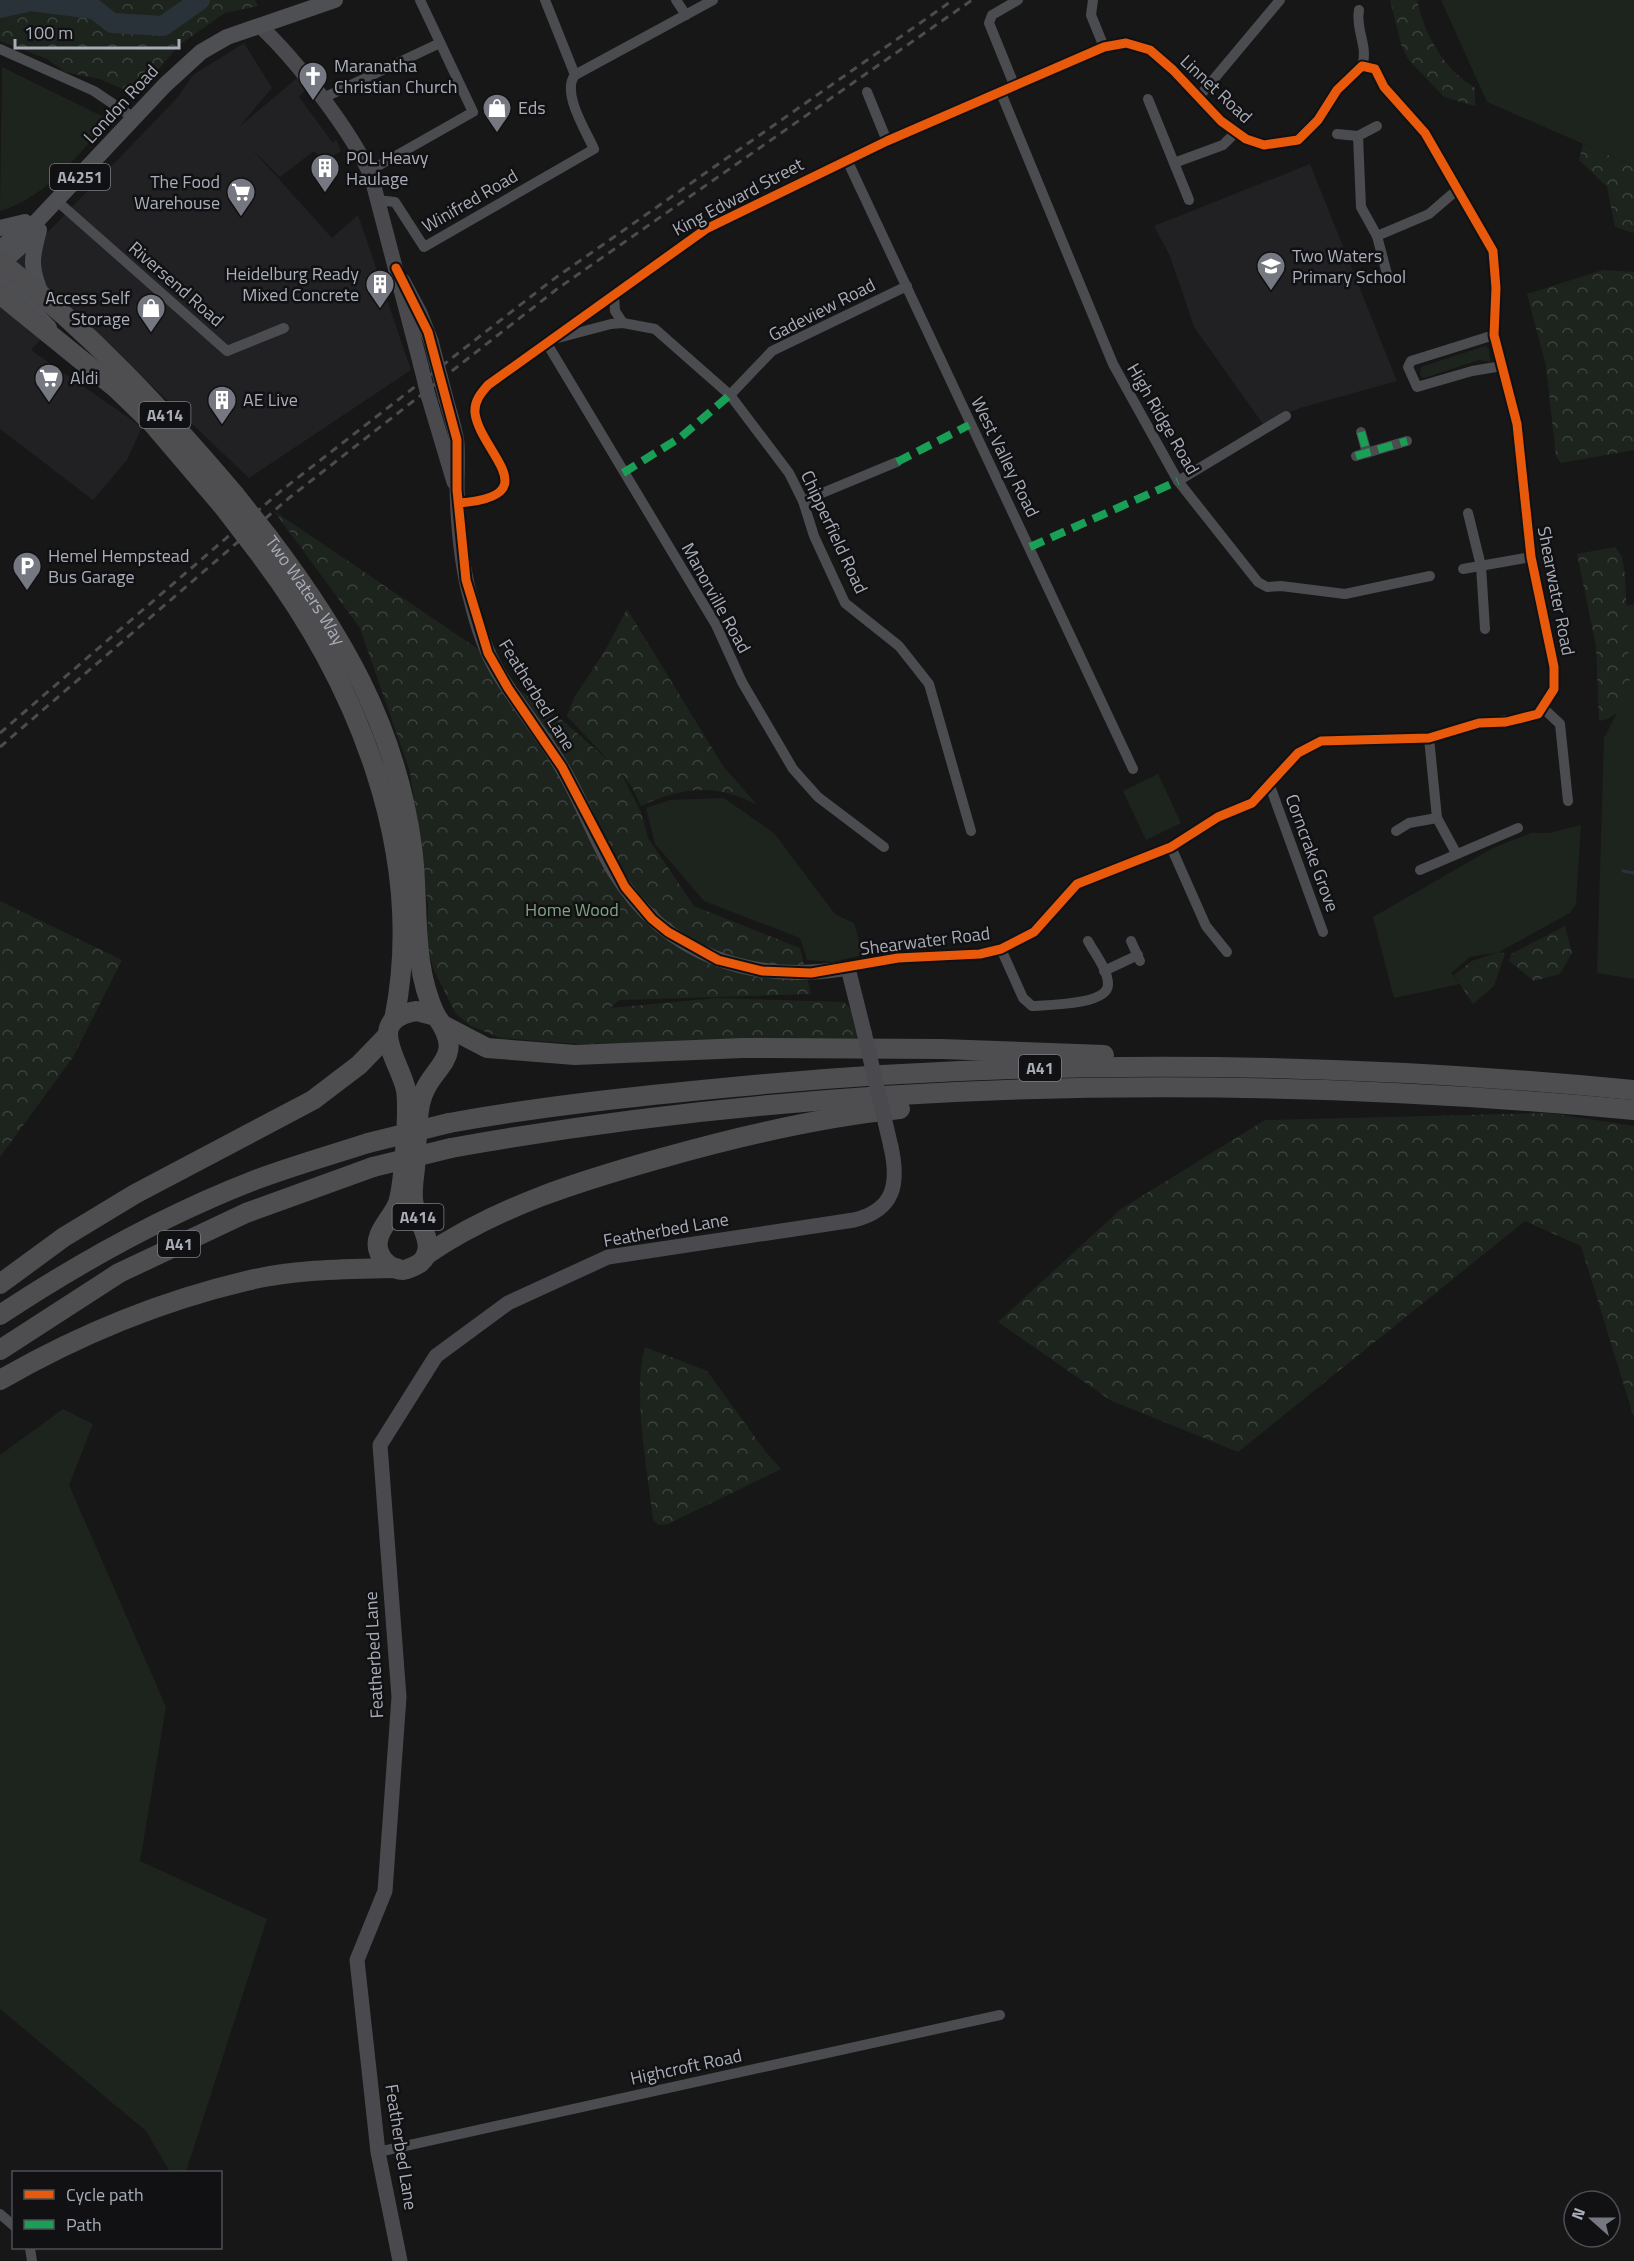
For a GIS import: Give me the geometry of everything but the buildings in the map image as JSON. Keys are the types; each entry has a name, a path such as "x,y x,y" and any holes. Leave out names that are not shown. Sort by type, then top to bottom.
{"highway":[{"name":"Two Waters Way","path":"0,259 148,396 262,543 310,592 342,643 362,681 388,742 402,793 412,848 419,964 423,984 440,1021"},
{"name":"Two Waters Way","path":"0,294 60,340 152,423 228,500"},
{"name":"Two Waters Way","path":"262,543 349,699 373,766 388,820 400,898 401,984 391,1027"},
{"path":"0,1284 64,1237 135,1194 313,1100 359,1065 404,1013 417,1011 440,1021 487,1048 547,1054 744,1048 942,1049 1230,1060 1265,1068"},
{"name":"A414","path":"391,1027 388,1048 401,1072 408,1109 398,1202 378,1239 378,1252 385,1262 396,1268 413,1267 426,1255 428,1244 413,1200 414,1179 420,1103 427,1086 446,1060 451,1048 440,1021"},
{"name":"A41","path":"0,1315 59,1276 166,1219 255,1180 368,1143 449,1123 535,1108 630,1097 937,1071 1070,1067 1265,1068 1431,1076 1634,1090"},
{"name":"A41","path":"0,1350 69,1304 139,1263 246,1213 373,1167 451,1148 569,1126 804,1101 1075,1088 1257,1088 1439,1094 1634,1110"},
{"name":"A41","path":"426,1255 482,1221 544,1195 635,1165 722,1141 858,1113 928,1105 976,1093"},
{"path":"0,1380 79,1341 146,1312 247,1280 297,1273 396,1268"}],"main road":[{"name":"London Road","path":"0,259 26,242 39,219 201,51 227,37 335,0"},
{"path":"0,228 39,219 33,248 32,272 42,296"},
{"path":"0,259 60,340"},
{"path":"0,306 60,340"}],"street":[{"path":"369,171 473,112 420,0"},
{"path":"544,0 575,75 713,0"},
{"path":"676,0 686,15"},
{"path":"1015,87 989,23 992,15 1018,0"},
{"path":"1093,0 1091,15 1104,47"},
{"path":"1198,98 1280,0"},
{"path":"1359,10 1359,29 1366,54 1362,66"},
{"name":"Featherbed Lane","path":"261,27 321,99 352,141 369,171 428,395 458,497"},
{"path":"321,99 440,43"},
{"name":"Linnet Road","path":"1077,59 1104,47 1126,43 1150,50 1236,132 1246,140 1264,146 1298,141 1318,120 1337,90 1362,66"},
{"path":"0,49 94,92 134,118"},
{"name":"King Edward Street","path":"458,497 487,500 498,493 503,484 502,467 475,413 479,395 488,385 614,294 706,229 887,141 1077,59"},
{"name":"Shearwater Road","path":"848,968 898,958 980,954 1001,949 1034,932 1077,884 1171,848 1218,817 1252,803 1298,753 1321,741 1429,738 1479,723 1521,719 1538,714 1554,689 1554,667 1531,557 1517,424 1494,335 1496,288 1493,251 1425,133 1397,98 1384,87 1375,69 1362,66"},
{"name":"Winifred Road","path":"377,200 394,202 424,247 594,149 570,92 570,83 575,75"},
{"path":"867,92 887,141"},
{"name":"High Ridge Road","path":"1001,93 1113,364 1178,481 1258,582 1268,587 1281,586 1345,594 1430,576"},
{"path":"1148,99 1189,200"},
{"path":"1337,134 1358,136 1377,126"},
{"path":"1174,163 1222,145 1236,132"},
{"path":"1358,136 1361,207 1377,236 1387,274"},
{"name":"West Valley Road","path":"847,160 969,424 1134,768"},
{"path":"1377,236 1429,214 1458,189"},
{"name":"Riversend Road","path":"57,201 227,351 284,328"},
{"name":"Featherbed Lane","path":"396,268 420,313 431,341 457,441 458,497 466,580 488,653 508,688 562,766 613,868 638,903 668,932 684,943 733,965 777,973 811,973 848,968 896,1172 894,1187 887,1201 870,1214 854,1220 608,1257 508,1303 436,1356 380,1445 399,1697 385,1891 357,1960 378,2152 400,2261"},
{"name":"Gadeview Road","path":"730,395 772,351 907,286"},
{"path":"614,294 615,310 623,323"},
{"name":"Chipperfield Road","path":"548,341 597,327 623,323 655,329 730,395 789,473 803,501 814,536 844,603 899,646 929,684 971,831"},
{"path":"1494,335 1412,361 1408,367 1417,387 1478,369 1502,366"},
{"name":"Manorville Road","path":"548,341 716,625 742,682 794,769 818,798 884,847"},
{"path":"1178,481 1286,416"},
{"path":"1361,432 1361,455 1407,441"},
{"path":"803,501 897,462"},
{"path":"1468,513 1482,566 1485,629"},
{"path":"1463,569 1531,557"},
{"path":"1543,708 1560,724 1568,801"},
{"path":"1429,738 1437,819 1456,853"},
{"name":"Corncrake Grove","path":"1270,786 1323,932"},
{"path":"1396,831 1408,823 1437,819"},
{"path":"1420,870 1518,828"},
{"path":"1171,848 1206,926 1227,952"},
{"path":"1001,949 1023,998 1032,1006 1099,998 1107,992 1108,985 1104,970 1088,941"},
{"path":"1104,970 1139,958 1131,941"},
{"name":"Highcroft Road","path":"378,2152 1000,2015"},
{"path":"0,2214 12,2224"}],"shaded area":[{"path":"244,43 272,88 239,127 298,77 308,87 299,97 333,143 336,139 341,151 323,162 314,151 280,177 250,147 332,238 358,215 411,370 249,478 70,308 31,350 142,427 127,460 93,500 0,429 0,275 50,230 178,97 193,75"},
{"name":"Two Waters Primary School","path":"1310,164 1397,381 1300,408 1263,424 1194,327 1170,256 1154,226"}],"green space":[{"path":"0,0 255,0 258,6 225,13 179,45 151,79 125,90 100,79 65,72 47,59 0,41"},
{"path":"1390,0 1417,0 1425,26 1437,50 1454,71 1475,88 1475,106 1444,97 1408,59 1401,44"},
{"path":"1441,0 1634,0 1634,166 1487,102"},
{"path":"2,67 110,120 47,185 17,205 0,211"},
{"path":"1583,144 1634,166 1634,233 1615,227 1607,187 1579,160"},
{"path":"1603,270 1634,272 1634,450 1561,463 1556,456 1546,366 1527,294"},
{"path":"1485,346 1489,349 1490,362 1479,360 1424,378 1420,375 1421,367"},
{"name":"Home Wood","path":"274,511 481,651 495,673 563,721 609,761 567,716 574,698 606,649 627,609 723,766 757,805 728,793 699,790 671,795 641,806 632,787 620,771 641,812 648,838 694,906 800,948 811,994 619,1000 610,1008 717,998 844,1002 852,1011 858,1038 578,1044 501,1038 471,1026 456,1014 434,970 427,947 428,905 410,772 360,628"},
{"path":"1615,547 1622,557 1625,575 1630,688 1627,700 1620,710 1611,717 1599,721 1596,646 1577,554"},
{"path":"1634,604 1634,979 1597,973 1604,738 1630,688 1626,606"},
{"path":"1158,774 1181,823 1146,840 1123,791"},
{"path":"724,798 774,833 835,914 854,923 863,955 832,962 807,960 800,938 704,901 655,844 646,808 670,800"},
{"path":"1581,825 1576,904 1570,913 1499,952 1470,957 1451,973 1460,984 1394,998 1373,917 1495,847 1531,833 1549,833"},
{"path":"0,901 122,960 73,1057 0,1157"},
{"path":"1565,926 1572,953 1560,974 1534,981 1509,961 1511,954"},
{"path":"1499,952 1505,954 1494,986 1473,1004 1454,975 1472,961"},
{"path":"1549,1113 1634,1126 1634,1418 1581,1246 1525,1221 1238,1452 1110,1400 998,1322 1121,1209 1265,1120"},
{"path":"645,1347 707,1371 765,1451 781,1469 668,1524 658,1525 653,1520 640,1409 641,1366"},
{"path":"63,1409 93,1424 69,1485 166,1707 140,1861 267,1919 186,2171 169,2171 146,2131 0,2009 0,1455"}],"waterway":[{"path":"83,0 112,23 163,26 200,0"},
{"path":"0,8 31,1 93,9"},
{"path":"1623,871 1634,873"}],"railway":[{"path":"0,733 282,490 551,281 953,0"},
{"path":"0,747 289,498 557,289 972,0"}],"marked path":[{"path":"623,473 681,437 730,395"},
{"path":"897,462 969,425"},
{"path":"1361,432 1367,453"},
{"path":"1356,456 1407,441"},
{"path":"1030,547 1178,481"}],"cycle path":[{"path":"396,268 428,332 457,440 457,490 466,580 488,653 508,688 562,767 625,887 652,919 668,932 718,960 762,971 811,973 898,958 980,954 1001,949 1034,932 1077,884 1171,847 1218,817 1252,803 1298,753 1321,741 1429,738 1479,723 1506,722 1538,714 1554,689 1554,667 1531,557 1517,424 1494,335 1496,288 1493,251 1425,133 1384,87 1375,69 1362,66 1337,90 1318,120 1298,140 1264,145 1246,139 1221,121 1173,70 1150,50 1126,43 1104,47 887,141 706,229 488,385 477,401 475,413 479,428 503,470 505,482 500,491 486,499 459,503"}],"place":[{"name":"Maranatha Christian Church","path":"313,102"},
{"name":"Eds","path":"497,134"},
{"name":"POL Heavy Haulage","path":"325,194"},
{"name":"The Food Warehouse","path":"241,218"},
{"name":"Two Waters Primary School","path":"1271,292"},
{"name":"Heidelburg Ready Mixed Concrete","path":"380,310"},
{"name":"Access Self Storage","path":"151,334"},
{"name":"Aldi","path":"49,404"},
{"name":"AE Live","path":"222,426"},
{"name":"Hemel Hempstead Bus Garage","path":"27,592"}]}
